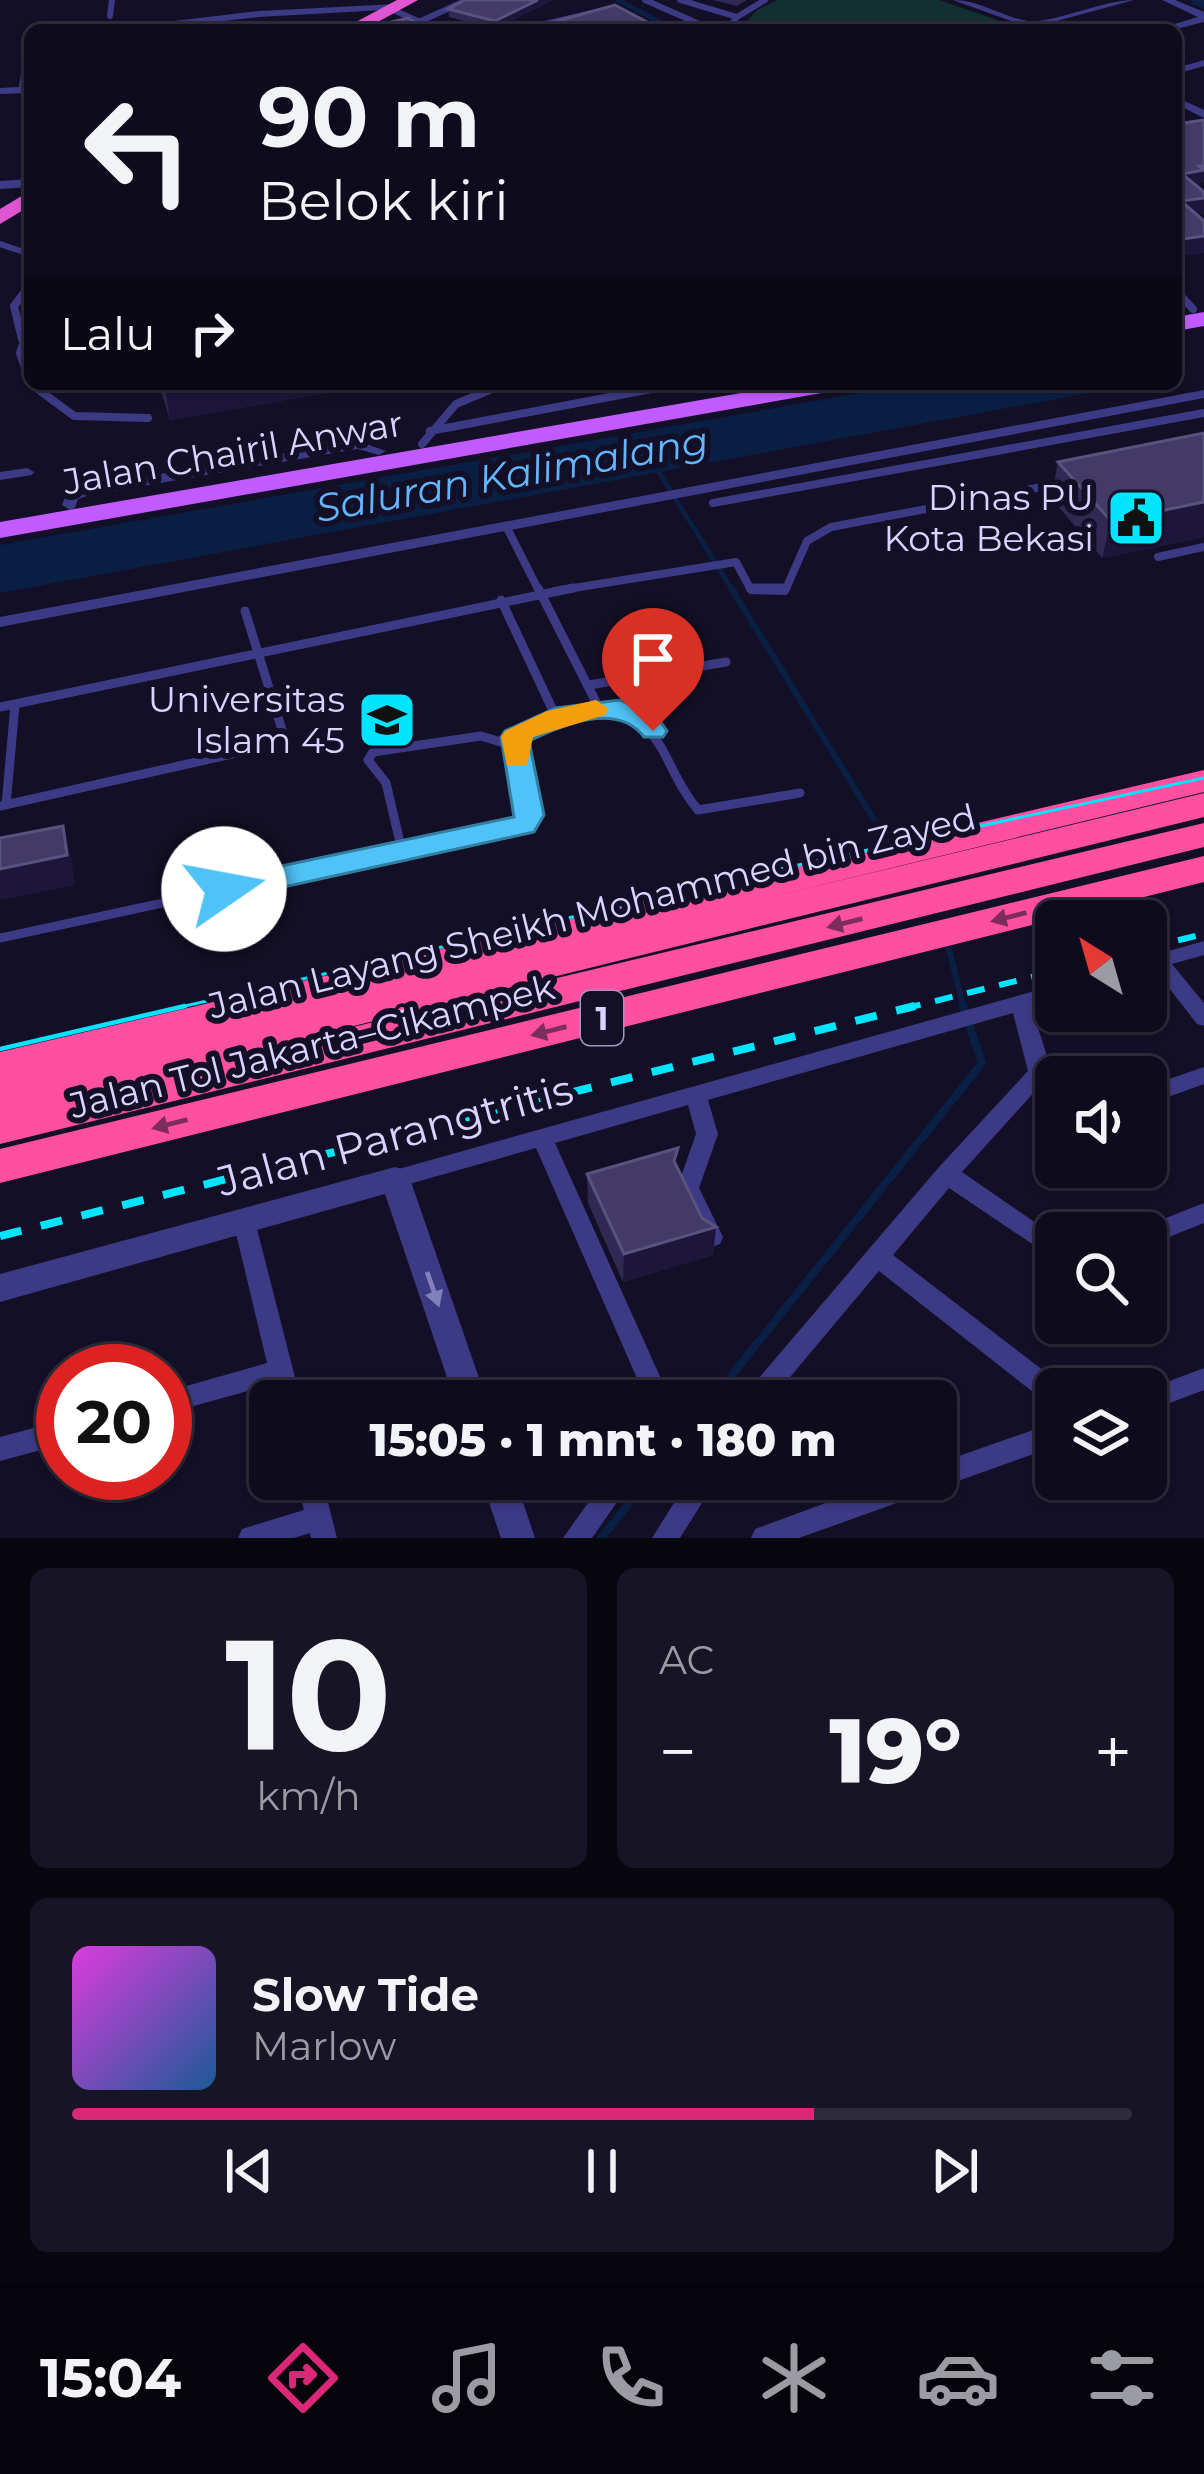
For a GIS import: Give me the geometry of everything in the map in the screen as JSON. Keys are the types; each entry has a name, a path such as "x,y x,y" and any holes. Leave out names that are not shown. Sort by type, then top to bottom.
{"highway":[{"path":"394,15 431,0"},
{"path":"0,205 24,187"},
{"name":"Jalan Tol Jakarta–Cikampek","path":"0,1067 1204,781"},
{"name":"Jalan Layang Sheikh Mohammed bin Zayed","path":"0,1097 1204,805"},
{"name":"Jalan Layang Sheikh Mohammed bin Zayed","path":"0,1128 1204,836"},
{"name":"Jalan Tol Jakarta–Cikampek","path":"0,1166 1204,869"}],"main road":[{"name":"Jalan Chairil Anwar","path":"0,517 382,457 426,437 749,390"},
{"name":"Jalan Chairil Anwar","path":"0,530 753,390"}],"street":[{"path":"958,0 1028,24"},
{"path":"1035,24 1129,0"},
{"path":"1167,0 1204,18"},
{"path":"195,24 259,14 394,15"},
{"path":"259,14 266,24"},
{"path":"0,622 1204,394"},
{"path":"0,476 27,472"},
{"path":"1167,958 1204,948"},
{"path":"1167,978 1204,1018"},
{"name":"Jalan Parangtritis","path":"0,1288 1035,1000"},
{"path":"1011,1008 1035,1063"},
{"path":"1167,1088 1204,1075"},
{"path":"778,1380 877,1256 1035,1076"},
{"path":"696,1095 707,1134 688,1188 712,1237"},
{"path":"542,1138 650,1380"},
{"path":"947,1174 1035,1235"},
{"path":"394,1179 464,1380"},
{"path":"1167,1228 1204,1214"},
{"path":"244,1220 285,1380"},
{"path":"877,1256 1035,1379"},
{"path":"192,1395 282,1370"},
{"path":"1167,1393 1204,1379"},
{"path":"0,1449 36,1439"},
{"path":"957,1469 1035,1442"},
{"path":"505,1500 518,1538"},
{"path":"577,1538 605,1500"},
{"path":"665,1538 690,1500"},
{"path":"764,1538 842,1500"},
{"path":"251,1538 322,1528"}],"lane":[{"path":"110,16 112,0"},
{"path":"394,15 466,0"},
{"path":"645,0 699,24"},
{"path":"680,0 737,17"},
{"path":"732,24 765,0"},
{"path":"541,24 584,12 608,13"},
{"path":"24,293 14,306 24,334"},
{"path":"40,390 74,416 148,418"},
{"path":"426,437 466,394 481,390"},
{"path":"426,437 647,390"},
{"path":"713,503 1204,413"},
{"path":"0,707 501,600 709,567 740,565 752,590 785,591 807,541 831,527 1070,482"},
{"path":"506,526 599,708"},
{"path":"1158,557 1204,547"},
{"path":"501,600 556,717"},
{"path":"15,705 6,742 3,806 277,745 284,736 244,611"},
{"path":"589,685 726,662"},
{"path":"0,938 524,825 530,815 515,737 556,717 599,708 620,709 646,722 698,810 800,793"},
{"path":"402,850 386,783 368,760 373,752 481,736 514,746"}],"green space":[{"path":"778,0 939,0 1009,24 744,24 757,10"}],"water":[{"name":"Saluran Kalimalang","path":"877,390 1105,390 0,593 0,545"}],"building":[{"path":"465,0 538,0 495,21 448,9"},
{"path":"615,5 649,23 645,24 547,24"},
{"path":"408,18 418,24 383,24"},
{"path":"1204,120 1204,166 1199,166 1204,170 1182,174 1182,123"},
{"path":"1182,174 1204,192 1204,198 1182,201"},
{"path":"1182,202 1204,221 1204,236 1182,239"},
{"path":"1204,433 1204,502 1111,521 1058,462"},
{"path":"63,826 67,855 0,869 0,838"},
{"path":"678,1148 674,1161 702,1218 716,1227 624,1254 587,1174"}],"waterway":[{"path":"618,0 664,24"},
{"name":"Saluran Kalimalang","path":"655,466 733,591"},
{"path":"731,588 891,847"},
{"path":"947,941 964,1009"},
{"path":"728,1380 982,1063 964,1009"},
{"path":"601,1538 632,1500"}],"tram line":[{"path":"181,1007 789,867 1204,778"},
{"path":"0,1049 181,1007"},
{"path":"172,1009 181,1007"}],"railway":[{"path":"1167,943 1204,934"},
{"path":"908,1008 1035,976"},
{"path":"908,1008 915,1006"},
{"path":"0,1236 908,1008"},
{"path":"903,1009 908,1008"}],"slow traffic":[{"path":"517,760 515,737 523,731 556,717 596,709"}],"place":[{"name":"Dinas PU Kota Bekasi","path":"1136,518"},
{"name":"Universitas Islam 45","path":"387,720"}],"route":[{"path":"224,889 524,825 530,815 515,737 556,717 620,709 634,714 653,731"}]}
